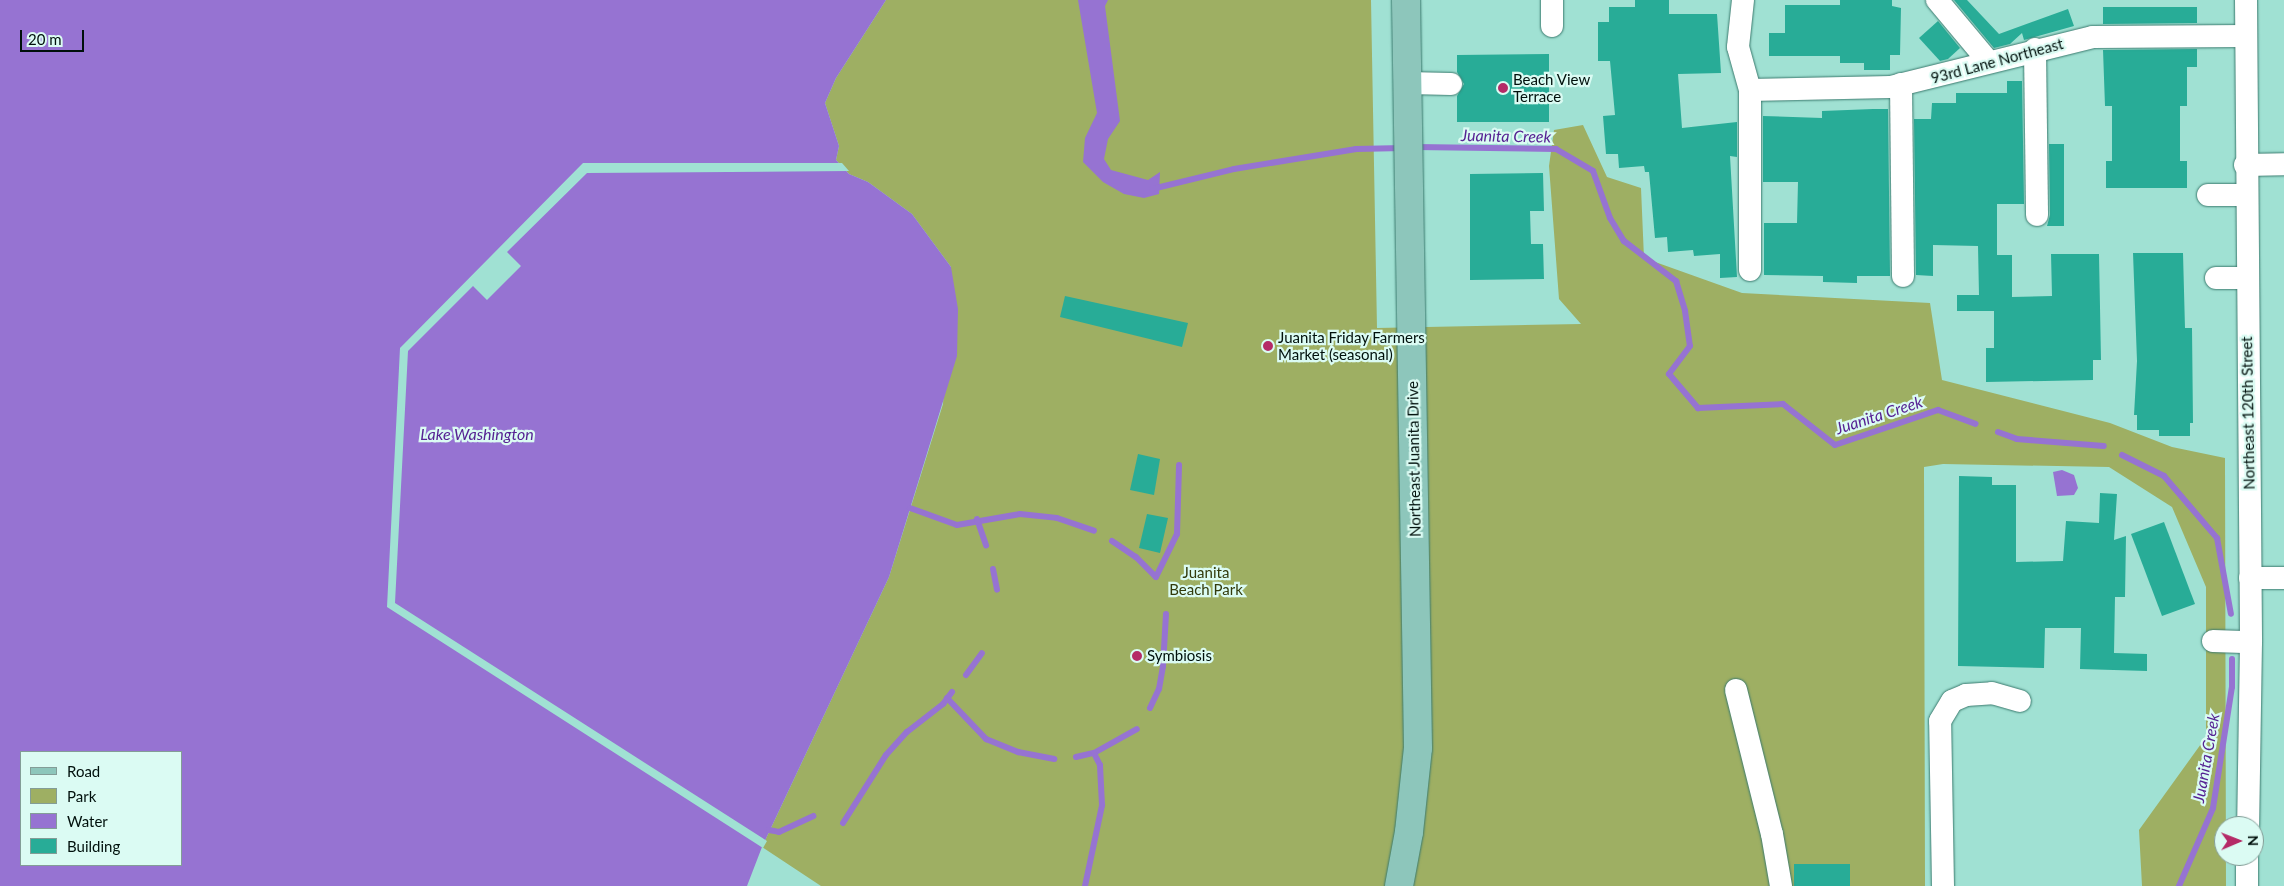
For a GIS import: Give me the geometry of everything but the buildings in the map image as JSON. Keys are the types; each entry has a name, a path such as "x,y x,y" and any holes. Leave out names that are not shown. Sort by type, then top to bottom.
{"main road":[{"name":"Northeast Juanita Drive","path":"1399,886 1409,832 1418,748 1406,0"}],"street":[{"path":"1552,0 1552,26"},
{"path":"1743,0 1738,47 1750,90 1750,270"},
{"path":"1937,0 1988,61"},
{"name":"Northeast 120th Street","path":"2246,0 2245,195 2251,642 2248,816"},
{"name":"93rd Lane Northeast","path":"1750,90 1901,84 2035,49 2093,37 2245,36"},
{"path":"2035,49 2037,215"},
{"path":"1408,83 1451,84"},
{"path":"1901,84 1903,276"},
{"path":"2245,165 2284,164"},
{"path":"2208,195 2245,195"},
{"path":"2216,278 2246,278"},
{"path":"2250,578 2284,578"},
{"path":"2213,641 2251,642"},
{"path":"1736,690 1772,834 1781,886"},
{"path":"1943,886 1940,721 1952,701 1966,695 1992,693 2020,701"},
{"path":"2247,866 2247,886"}],"green space":[{"name":"Juanita Beach Park","path":"886,0 1371,0 1377,328 1581,324 1559,299 1549,166 1554,130 1583,125 1607,177 1641,188 1644,258 1742,293 1930,303 1942,380 2110,423 2172,447 2225,458 2226,816 2214,816 2214,866 2226,866 2226,886 2142,886 2139,830 2206,737 2206,587 2172,507 2109,467 1943,464 1924,467 1925,886 821,886 762,847 889,577 943,404 951,267 912,214 868,182 849,174 836,160 839,146 825,103 836,78"}],"water":[{"name":"Lake Washington","path":"0,0 886,0 836,78 825,103 839,146 836,160 849,174 868,182 912,214 951,267 958,309 957,356 889,577 762,847 747,886 0,886"},
{"path":"1078,0 1108,0 1105,6 1120,121 1108,139 1104,159 1111,170 1148,180 1160,172 1159,194 1144,198 1124,194 1103,182 1083,162 1085,138 1097,113"},
{"path":"2062,470 2074,475 2078,488 2074,495 2057,496 2053,472"}],"pier":[{"path":"583,163 842,163 849,171 587,173 507,252 521,266 487,300 473,286 408,351 395,603 767,841 763,848 387,607 400,348"}],"waterway":[{"name":"Juanita Creek","path":"1416,147 1556,149 1593,171 1610,218 1624,241 1676,281 1685,311 1690,346 1669,374 1698,408 1783,404 1835,445 1938,410 1976,424"},
{"name":"Juanita Creek","path":"1152,189 1234,169 1356,149 1403,148"},
{"name":"Juanita Creek","path":"1998,432 2017,439 2104,446"},
{"name":"Juanita Creek","path":"2122,455 2164,476 2217,538 2231,614"},
{"path":"1112,541 1136,557 1156,577 1177,534 1179,465"},
{"path":"910,508 957,525 1020,514 1057,518 1094,531"},
{"path":"977,519 986,545"},
{"path":"993,569 997,590"},
{"path":"1150,708 1159,689 1163,666 1166,614"},
{"path":"966,675 982,653"},
{"name":"Juanita Creek","path":"2179,886 2213,808 2232,687 2232,659"},
{"path":"843,823 886,755 907,732 943,704 952,692"},
{"path":"947,698 986,739 1018,752 1054,759"},
{"path":"1076,757 1094,753 1137,729"},
{"path":"1085,886 1102,805 1100,765 1094,753"},
{"path":"769,830 779,832 813,816"}],"place":[{"name":"Beach View Terrace","path":"1503,88"},
{"name":"Juanita Friday Farmers Market (seasonal)","path":"1268,346"},
{"name":"Symbiosis","path":"1137,656"}]}
